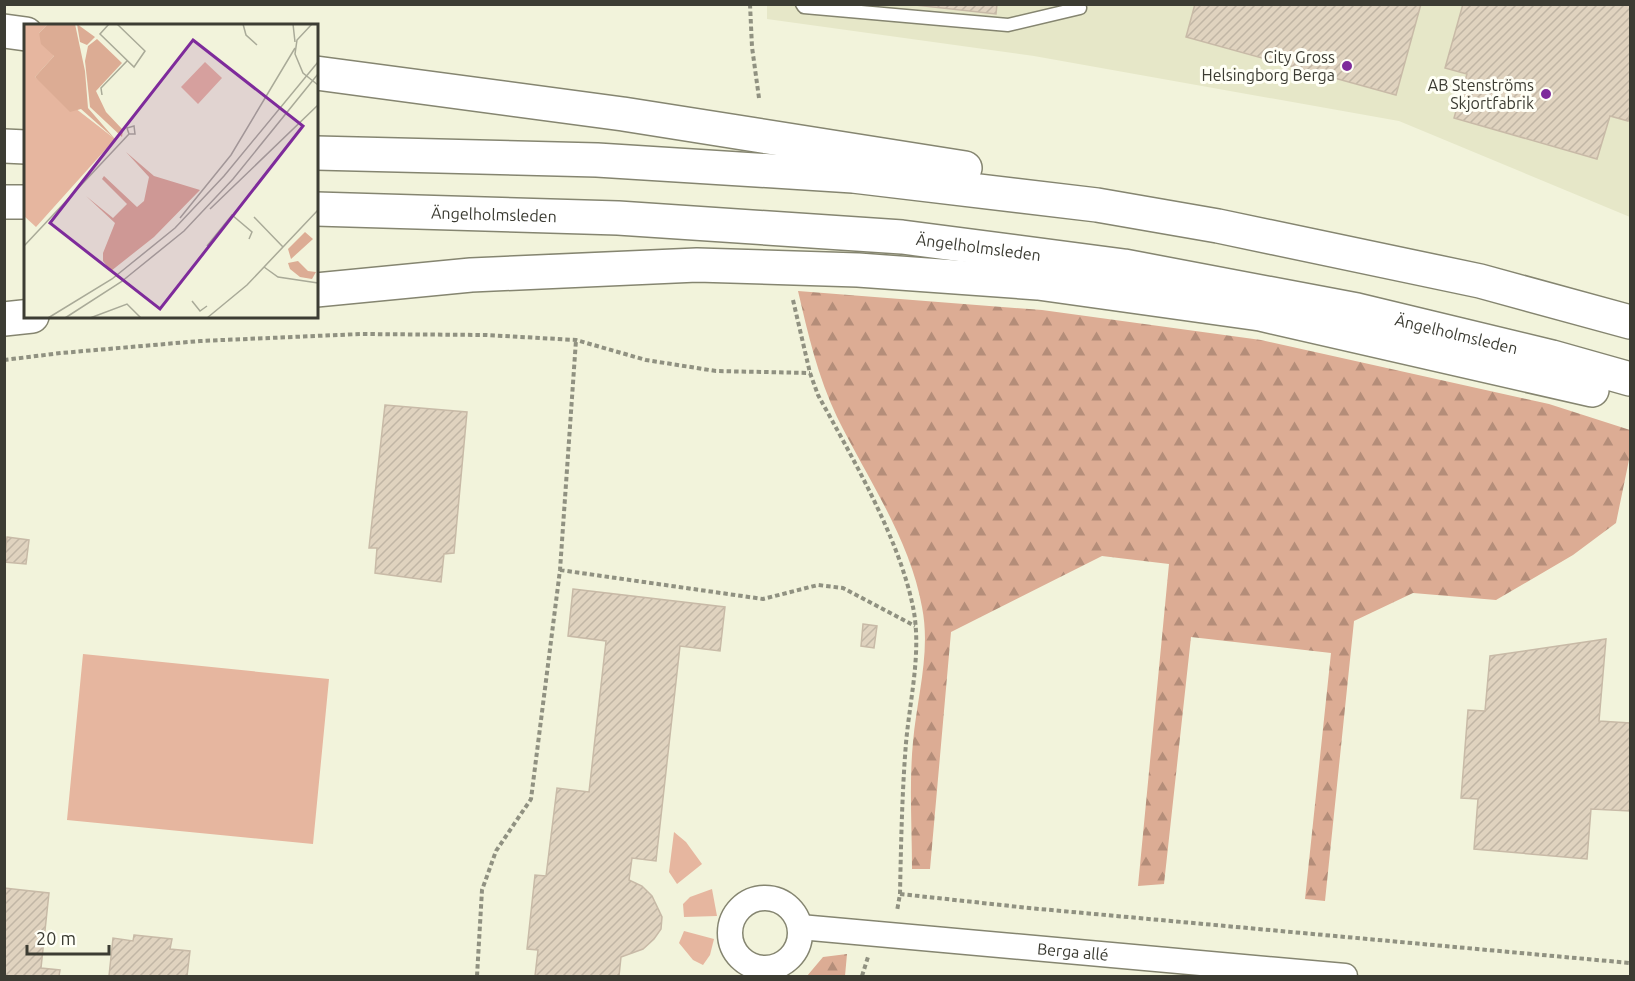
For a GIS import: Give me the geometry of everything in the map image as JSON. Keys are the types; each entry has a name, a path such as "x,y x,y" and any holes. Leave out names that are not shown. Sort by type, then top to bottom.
{"highway":[{"path":"4,31 24,34"},
{"path":"318,73 623,114 999,174 1218,226 1480,281 1630,322"},
{"path":"4,146 24,147"},
{"path":"318,153 597,160 853,176 1097,205 1218,226"},
{"path":"4,202 24,202"},
{"name":"Ängelholmsleden","path":"318,209 618,218 925,240 1124,266 1357,310 1552,357 1630,379"},
{"path":"318,290 471,275 696,265 858,270 1038,283 1260,314 1630,399"},
{"path":"4,319 24,317"}],"street":[{"name":"Berga allé","path":"800,927 1345,976"}],"lane":[{"path":"802,4 804,7 1008,25 1080,8"}],"path":[{"path":"750,4 752,47 759,98"},
{"path":"793,300 810,373 818,394 862,477 896,552 913,608 916,643 906,744 900,894 1630,963"},
{"path":"4,360 200,340 361,334 486,335 576,340 646,360 716,371 810,373"},
{"path":"477,976 483,891 496,852 531,800 560,570 576,340"},
{"path":"560,570 763,599 818,585 843,588 915,626"}],"shaded area":[{"path":"767,5 1630,5 1630,217 1399,121 1034,56 767,19"},
{"path":"83,654 329,679 313,844 67,820"},
{"path":"674,832 686,842 702,864 677,884 669,872"},
{"path":"712,889 717,916 684,917 683,904 690,897"},
{"path":"684,931 714,939 710,955 703,965 693,960 679,943"}],"green space":[{"path":"798,291 1042,310 1261,340 1549,404 1630,430 1630,455 1616,523 1573,555 1496,600 1413,593 1354,621 1325,901 1305,899 1331,653 1191,637 1164,884 1138,886 1169,564 1102,556 951,632 930,869 912,869 911,774 924,658 922,607 908,557 898,533 830,402 814,355"},
{"path":"847,954 845,976 807,976 823,957"}],"building":[{"path":"906,4 997,4 996,14"},
{"name":"City Gross Helsingborg Berga","path":"1195,4 1421,4 1396,95 1186,37"},
{"name":"AB Stenströms Skjortfabrik","path":"1463,4 1630,4 1630,113 1628,121 1610,116 1597,159 1454,118 1467,74 1445,68"},
{"path":"385,405 467,412 454,553 444,554 441,582 375,573 377,548 369,548"},
{"path":"7,537 29,540 26,564 4,562"},
{"path":"573,589 725,607 720,651 680,646 656,861 632,858 629,880 642,886 652,896 662,917 661,929 643,949 621,957 619,976 535,976 538,950 527,949 535,875 546,876 557,788 589,792 606,641 568,636"},
{"path":"863,624 877,626 874,648 861,646"},
{"path":"1606,639 1599,721 1630,723 1630,811 1591,809 1587,859 1474,849 1478,799 1461,798 1468,710 1485,711 1490,656"},
{"path":"4,888 49,893 41,968 60,970 59,976 4,976"},
{"path":"134,935 172,939 170,949 190,951 187,976 109,976 113,938 133,941"}],"place":[{"name":"City Gross Helsingborg Berga","path":"1347,66"},
{"name":"AB Stenströms Skjortfabrik","path":"1546,94"}]}
